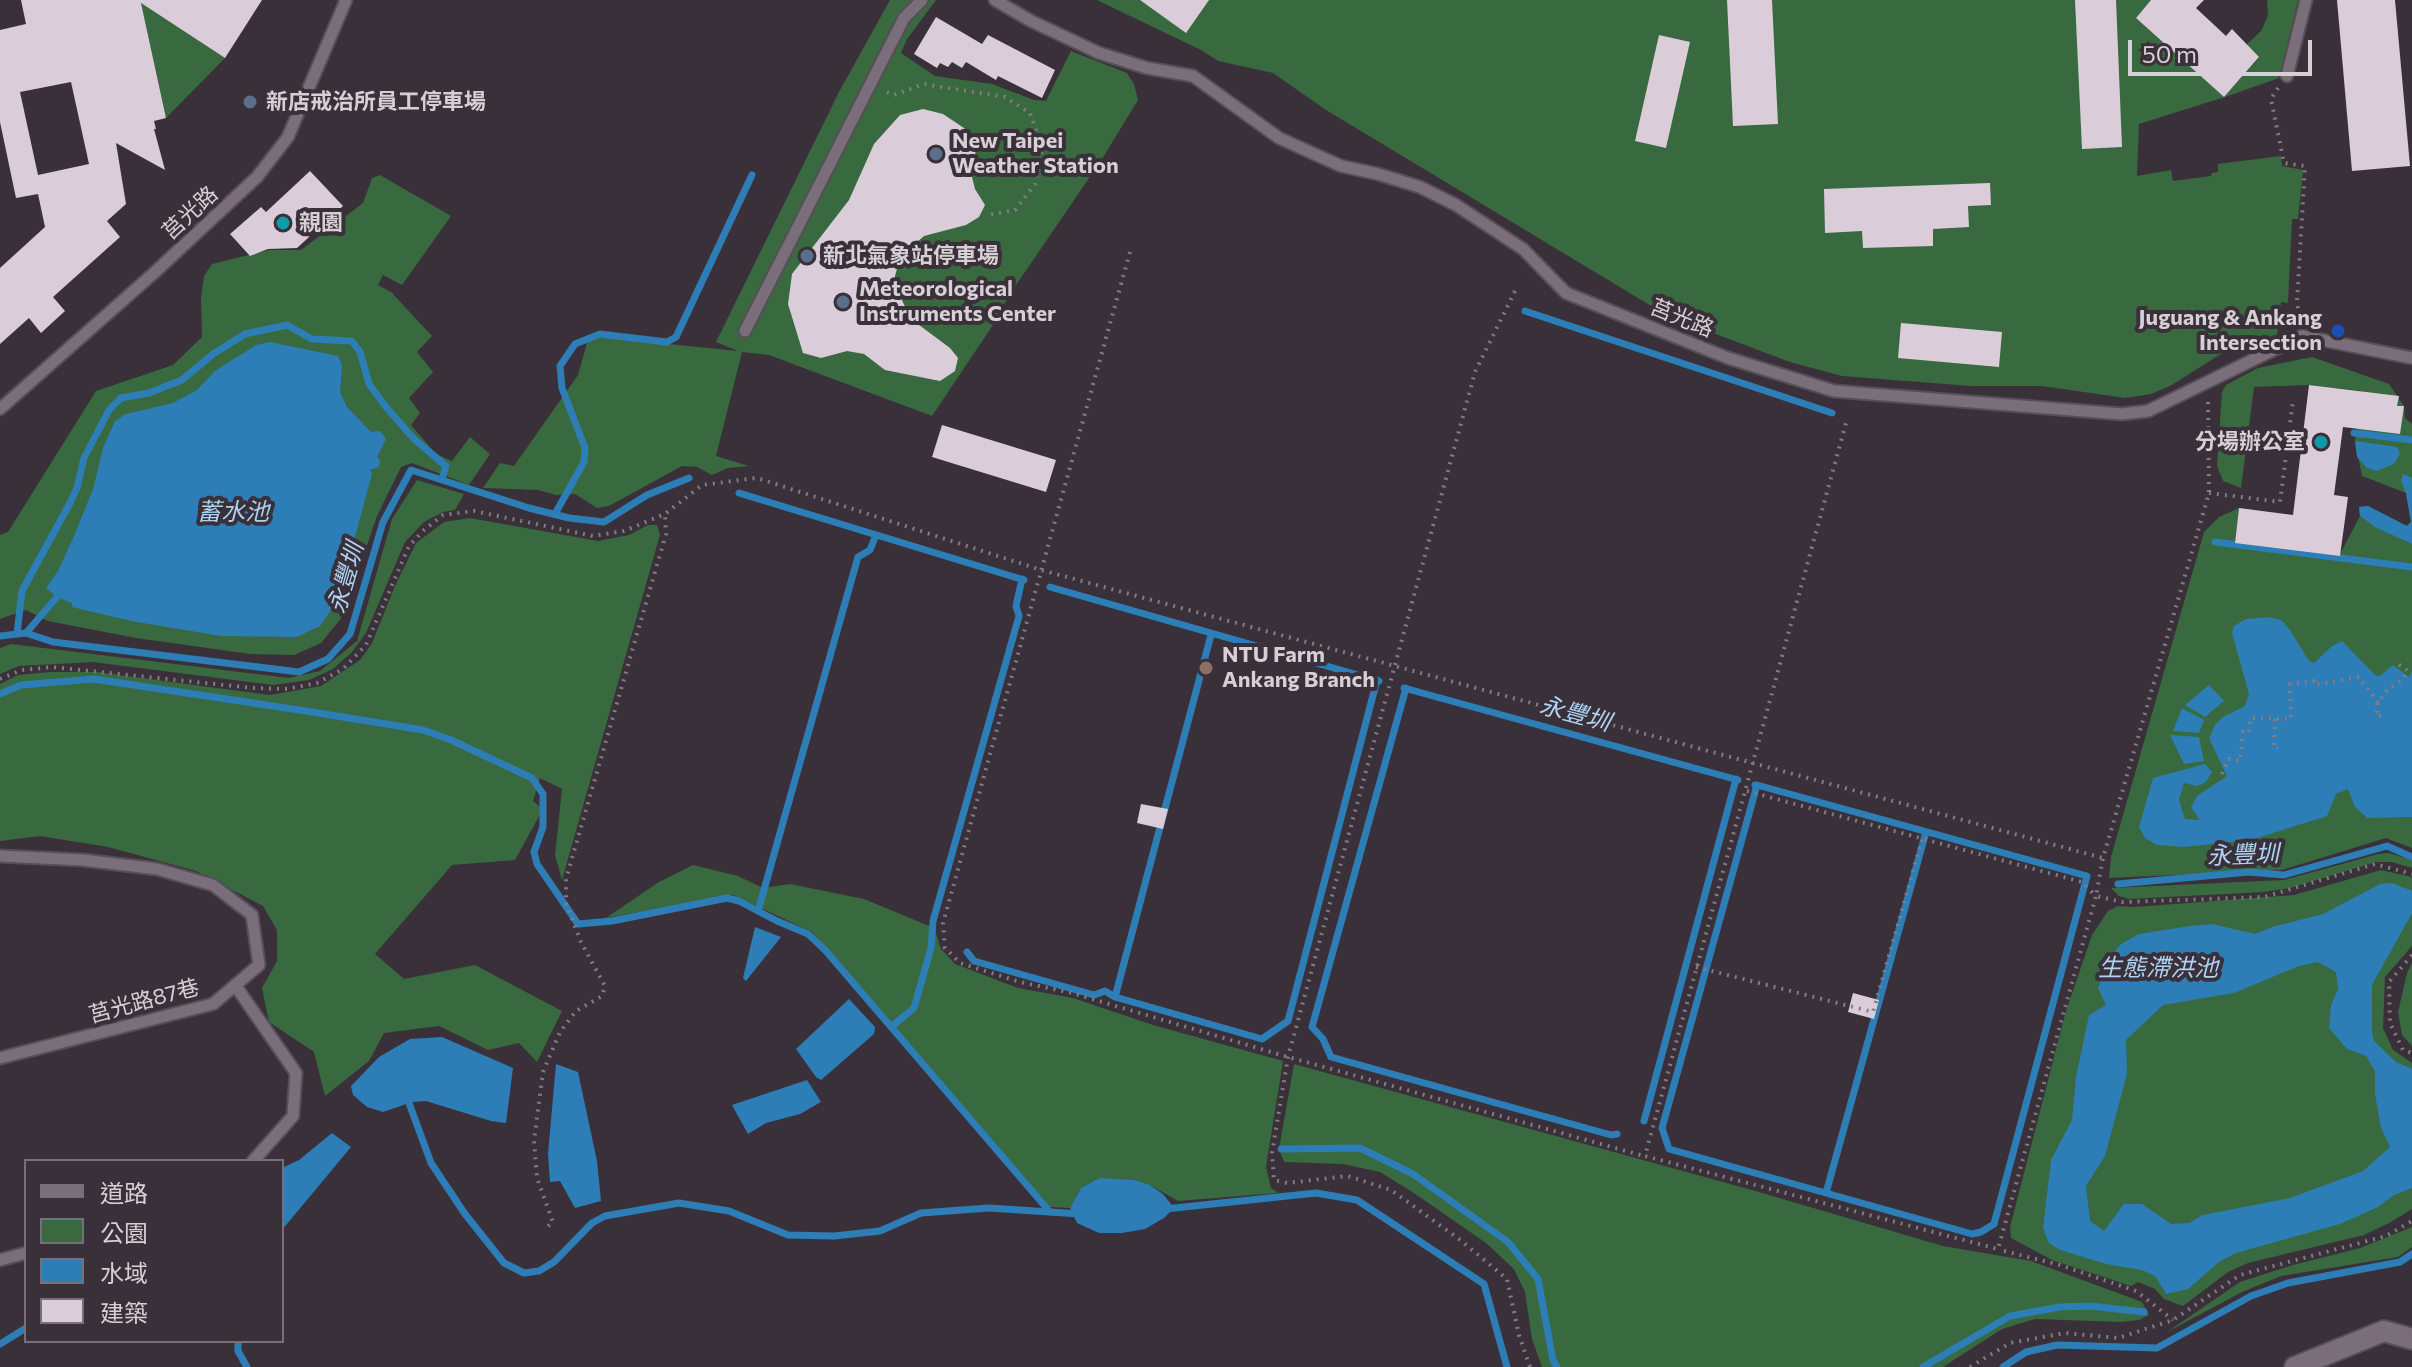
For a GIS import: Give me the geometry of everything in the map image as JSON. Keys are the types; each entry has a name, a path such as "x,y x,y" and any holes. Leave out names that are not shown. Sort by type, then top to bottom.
{"street":[{"path":"2295,1367 2384,1331 2412,1339"}],"lane":[{"name":"莒光路","path":"0,409 144,283 257,177 288,137 346,0"},
{"path":"745,331 904,18 922,0"},
{"name":"莒光路","path":"995,0 1099,53 1147,68 1193,76 1279,138 1341,166 1420,187 1456,205 1523,249 1566,293 1728,358 1834,391 2122,414 2148,411 2302,336 2412,358"},
{"path":"2287,76 2306,0"},
{"name":"莒光路87巷","path":"0,856 83,860 157,869 213,885 252,915 259,965 213,1004 0,1058"},
{"path":"235,985 296,1073 293,1116 255,1159"},
{"path":"0,1260 24,1254"}],"path":[{"path":"2287,76 2271,99 2284,163 2305,166 2297,302"},
{"path":"871,84 894,95 924,84 1005,97 1030,113 1042,147 1035,184 1015,210 987,215"},
{"path":"1130,252 943,923 945,948 960,963 1020,982 1072,993 1288,1057 1645,1156 1998,1249 2096,896 2103,858 2209,493 2207,383"},
{"path":"1515,291 1475,372 1288,1057 1272,1153 1274,1180 1287,1183 1348,1176 1391,1190 1507,1279 1519,1335 1530,1367"},
{"path":"2209,493 2280,502 2293,401"},
{"path":"1645,1156 1846,423"},
{"path":"0,679 22,670 52,667 253,688 287,689 317,683 343,669 366,645 409,546 443,515 474,511 593,536 624,531 665,514 702,485 757,478 1041,570 2103,858"},
{"path":"548,1226 553,1222 537,1178 534,1140 543,1072 560,1032 576,1011 602,996 605,986 581,942 566,903 566,879 666,534 665,514"},
{"path":"2381,722 2381,716 2374,716 2378,703 2408,671 2394,661"},
{"path":"2222,774 2229,759 2240,761 2243,731 2249,732 2251,718 2291,719 2290,684 2314,681 2315,685 2359,677 2378,703"},
{"path":"2275,719 2274,748 2278,748"},
{"path":"1747,791 2082,882 2096,896 2122,902 2264,897 2375,864 2412,874"},
{"path":"1696,967 1873,1012 1922,839"},
{"path":"2412,955 2389,982 2390,1023 2403,1050 2412,1053"},
{"path":"1970,1367 2010,1343 2065,1333 2118,1338 2173,1320 2240,1275 2386,1236 2412,1221"},
{"path":"2004,1251 2060,1265 2136,1291 2173,1320"}],"green space":[{"path":"890,0 936,0 907,39 901,53 935,76 992,84 1034,100 1046,101 1071,51 1127,73 1138,100 932,416 769,355 742,352 716,456 749,466 728,468 712,475 697,467 682,466 609,506 597,508 575,494 483,488 500,463 514,466 578,375 589,336 738,351 716,342 839,92"},
{"path":"1097,0 2151,0 2136,18 2224,97 2259,58 2246,45 2261,31 2268,16 2267,0 2298,0 2279,78 2225,97 2139,124 2137,176 2171,170 2173,181 2211,176 2218,172 2218,164 2281,156 2282,166 2303,170 2298,219 2292,219 2288,303 2281,302 2277,335 2283,336 2283,341 2224,352 2170,386 2151,394 2125,398 2042,386 1971,386 1842,376 1790,362 1653,307 1326,110 1273,73 1218,61"},
{"path":"141,3 225,58 166,118"},
{"path":"380,175 451,216 402,285 383,275 378,285 391,292 432,336 417,352 433,372 409,398 420,413 411,425 436,454 452,461 470,437 490,454 469,485 412,463 401,467 377,516 343,616 321,643 294,655 250,654 136,638 48,621 26,610 0,619 0,535 8,532 96,391 173,365 202,337 204,276 212,264 269,250 301,250 363,203 372,178"},
{"path":"2312,357 2389,384 2404,406 2405,418 2412,424 2412,848 2386,838 2282,870 2109,878 2111,857 2204,532 2219,517 2239,508 2235,543 2339,556 2360,516 2359,507 2368,506 2406,526 2411,522 2406,493 2362,476 2355,441 2361,391 2309,385 2254,387 2241,488 2223,481 2217,466 2222,392 2226,385 2258,368"},
{"path":"417,480 464,494 455,510 443,512 424,522 405,542 366,633 352,652 333,669 309,680 273,685 93,662 19,666 0,674 0,648 11,644 289,678 320,671 357,641 392,519"},
{"path":"470,518 598,541 629,535 648,525 657,525 660,535 562,880 555,855 562,789 540,778 533,801 543,809 515,860 452,865 375,954 404,979 475,965 562,1011 537,1062 519,1043 488,1050 439,1026 384,1033 369,1061 325,1096 314,1052 269,1022 262,988 277,961 277,930 263,906 196,871 108,847 40,836 0,841 0,684 18,675 96,672 270,695 321,686 360,660 372,643 416,543 444,522"},
{"path":"2389,853 2412,860 2412,868 2392,862 2376,862 2290,888 2264,892 2129,899 2119,896 2111,888 2284,880"},
{"path":"693,865 738,876 763,888 790,884 864,899 934,928 941,949 955,964 1018,988 1073,998 1153,1025 1283,1061 1266,1167 1271,1188 1278,1193 1178,1201 1150,1185 1081,1188 1070,1208 1049,1207 812,932 733,895 606,918 659,882"},
{"path":"2381,870 2412,877 2412,946 2385,977 2383,1028 2393,1050 2412,1063 2412,1209 2364,1235 2248,1263 2228,1272 2183,1306 2164,1299 2155,1289 2138,1282 2131,1286 2052,1260 2011,1238 2010,1227 2066,1011 2092,935 2108,911 2118,906 2294,895"},
{"path":"2412,963 2412,1046 2402,1035 2398,1012"},
{"path":"1294,1064 1943,1246 2031,1261 2142,1302 2149,1315 2139,1320 2121,1322 2035,1319 2002,1329 1943,1367 1542,1367 1532,1339 1525,1292 1514,1269 1486,1243 1380,1172 1343,1164 1284,1162 1279,1149"},
{"path":"2412,1227 2412,1247 2398,1257 2281,1276 2242,1292 2167,1332 2240,1282 2360,1248"}],"water":[{"name":"蓄水池","path":"270,342 338,356 342,365 340,392 347,407 371,432 380,431 386,439 377,457 379,467 370,470 372,474 340,592 320,626 297,637 221,636 131,621 72,607 72,603 46,588 58,571 74,536 115,421 126,414 173,403 197,390 215,371 256,345"},
{"path":"2355,441 2397,447 2400,454 2394,464 2377,471 2367,468 2357,457"},
{"path":"2403,474 2412,478 2412,544 2375,527 2360,516 2359,507 2368,506 2407,526 2411,522 2401,481"},
{"path":"2269,617 2281,620 2309,661 2314,663 2342,641 2376,676 2393,665 2409,677 2412,671 2412,817 2367,818 2355,807 2348,789 2336,794 2327,816 2251,840 2183,847 2157,845 2145,838 2139,827 2153,778 2205,764 2212,772 2206,782 2197,786 2184,783 2179,800 2185,819 2200,820 2191,807 2197,796 2227,776 2209,738 2223,717 2245,706 2249,694 2232,633 2234,626 2246,619"},
{"path":"2209,685 2224,701 2205,717 2185,705"},
{"path":"2182,708 2204,720 2199,733 2173,731"},
{"path":"2170,735 2199,737 2204,761 2184,764"},
{"name":"生態滯洪池","path":"2392,883 2412,891 2412,913 2372,985 2372,1032 2374,1041 2396,1062 2412,1069 2412,1188 2340,1224 2236,1253 2219,1262 2188,1289 2166,1294 2155,1276 2142,1270 2106,1264 2060,1250 2049,1243 2043,1228 2051,1160 2072,1120 2076,1077 2089,1015 2106,1005 2098,988 2109,958 2121,944 2139,934 2212,924 2255,934 2323,914 2380,884","holes":["2318,962 2336,972 2338,989 2331,1005 2329,1028 2347,1049 2366,1056 2375,1071 2375,1094 2381,1128 2390,1147 2363,1171 2290,1198 2203,1215 2189,1223 2171,1224 2142,1204 2124,1204 2104,1231 2090,1221 2086,1186 2105,1156 2127,1074 2126,1040 2163,1005 2234,993 2299,966"]},
{"path":"755,927 781,937 746,981 743,978"},
{"path":"849,999 875,1027 874,1034 821,1080 796,1049"},
{"path":"442,1037 513,1068 506,1123 426,1101 412,1102 383,1112 367,1107 353,1095 351,1086 379,1057 410,1039"},
{"path":"556,1064 578,1072 597,1161 601,1201 575,1208 560,1181 550,1182 548,1154"},
{"path":"807,1080 821,1102 800,1114 766,1123 748,1134 732,1105"},
{"path":"332,1133 351,1147 284,1228 284,1167 299,1160"},
{"path":"1100,1178 1134,1180 1150,1185 1163,1194 1174,1208 1145,1229 1099,1233 1077,1223 1070,1208 1081,1188"}],"building":[{"path":"21,0 262,0 225,58 141,3 166,118 154,121 165,170 116,143 126,204 107,221 120,237 53,297 65,311 41,333 29,318 0,344 0,268 45,227 38,194 16,198 0,122 0,30 26,24","holes":["71,82 89,164 38,175 20,92"]},
{"path":"1140,0 1209,0 1186,33"},
{"path":"1727,0 1772,0 1778,124 1733,126"},
{"path":"2075,0 2116,0 2122,147 2082,149"},
{"path":"2151,0 2204,0 2196,8 2226,36 2232,29 2259,57 2224,97 2136,18"},
{"path":"2337,0 2395,0 2410,166 2352,171"},
{"path":"936,17 982,44 988,35 1055,70 1042,98 998,76 996,80 966,62 962,68 952,62 948,67 940,63 937,68 914,54"},
{"path":"1659,35 1690,42 1666,148 1635,141"},
{"path":"923,109 943,114 964,128 975,146 976,163 971,173 975,189 985,205 979,217 966,225 924,236 908,250 895,276 897,290 911,319 950,348 958,358 955,371 940,381 885,370 864,354 847,351 821,358 803,353 788,304 792,274 849,200 874,144 900,115"},
{"name":"親園","path":"310,171 343,206 297,248 268,249 250,256 230,234 261,207 266,212"},
{"path":"1990,183 1991,205 1968,206 1969,227 1933,229 1933,246 1863,248 1862,231 1825,233 1824,189"},
{"path":"1901,323 2002,332 1999,367 1898,358"},
{"name":"分場辦公室","path":"2309,385 2399,396 2397,406 2404,406 2400,434 2343,427 2334,495 2348,497 2340,556 2235,543 2239,508 2293,515"},
{"path":"942,425 1056,460 1046,492 932,457"},
{"path":"1141,804 1168,809 1163,829 1137,823"},
{"path":"1853,993 1879,1000 1874,1019 1848,1012"}],"waterway":[{"path":"555,514 584,462 585,448 562,388 560,366 575,344 600,334 667,342 676,337 752,175"},
{"path":"1525,311 1832,413"},
{"path":"17,634 22,591 70,503 84,458 109,410 121,398 149,393 182,380 213,354 245,334 287,325 312,339 352,341 360,352 369,384 386,407 414,439 446,466 442,479"},
{"path":"2354,433 2412,440"},
{"name":"永豐圳","path":"0,636 26,633 53,642 299,672 328,659 350,634 383,522 411,470 529,508 569,518 604,522 647,495 689,478"},
{"name":"永豐圳","path":"739,493 1024,580"},
{"path":"758,911 858,557 870,550 876,535"},
{"path":"2215,542 2412,567"},
{"path":"891,1027 914,1008 931,948 933,921 1019,616 1016,606 1022,579"},
{"name":"永豐圳","path":"1050,587 1379,681"},
{"path":"26,633 57,597"},
{"path":"1211,635 1115,997 1262,1039 1288,1021 1377,680"},
{"path":"0,694 21,685 94,679 306,711 423,730 532,778 543,794 543,827 534,852 537,864 578,924 612,921 727,898 808,934 1050,1212"},
{"name":"永豐圳","path":"1404,688 1738,780"},
{"path":"1406,688 1312,1027 1323,1039 1331,1057 1611,1135 1617,1134"},
{"path":"1644,1121 1736,779"},
{"path":"1755,785 1757,785 2087,876 1994,1224 1981,1232 1972,1234 1669,1149 1662,1128 1757,785"},
{"path":"1826,1193 1926,832"},
{"name":"永豐圳","path":"2118,884 2249,872 2284,875 2387,846 2412,857"},
{"path":"967,952 974,961 1094,995 1105,991 1115,997"},
{"path":"409,1103 431,1163 465,1214 504,1263 524,1273 539,1271 554,1262 592,1223 605,1216 679,1203 729,1211 788,1235 834,1236 880,1231 921,1213 989,1208 1080,1214"},
{"path":"1281,1149 1360,1148 1413,1174 1508,1242 1538,1279 1553,1360 1557,1367"},
{"path":"1165,1209 1316,1193 1357,1200 1484,1284 1507,1367"},
{"path":"2003,1367 2026,1352 2057,1345 2157,1348 2251,1296 2288,1283 2400,1262 2412,1254"},
{"path":"1923,1367 2010,1316 2060,1307 2090,1306 2144,1312"},
{"path":"0,1344 24,1329"},
{"path":"238,1343 238,1351 247,1367"}],"place":[{"name":"新店戒治所員工停車場","path":"250,102"},
{"name":"New Taipei Weather Station","path":"936,154"},
{"name":"親園","path":"283,223"},
{"name":"新北氣象站停車場","path":"807,256"},
{"name":"Meteorological Instruments Center","path":"843,302"},
{"name":"Juguang & Ankang Intersection","path":"2338,331"},
{"name":"分場辦公室","path":"2321,442"},
{"name":"NTU Farm Ankang Branch","path":"1206,668"}]}
